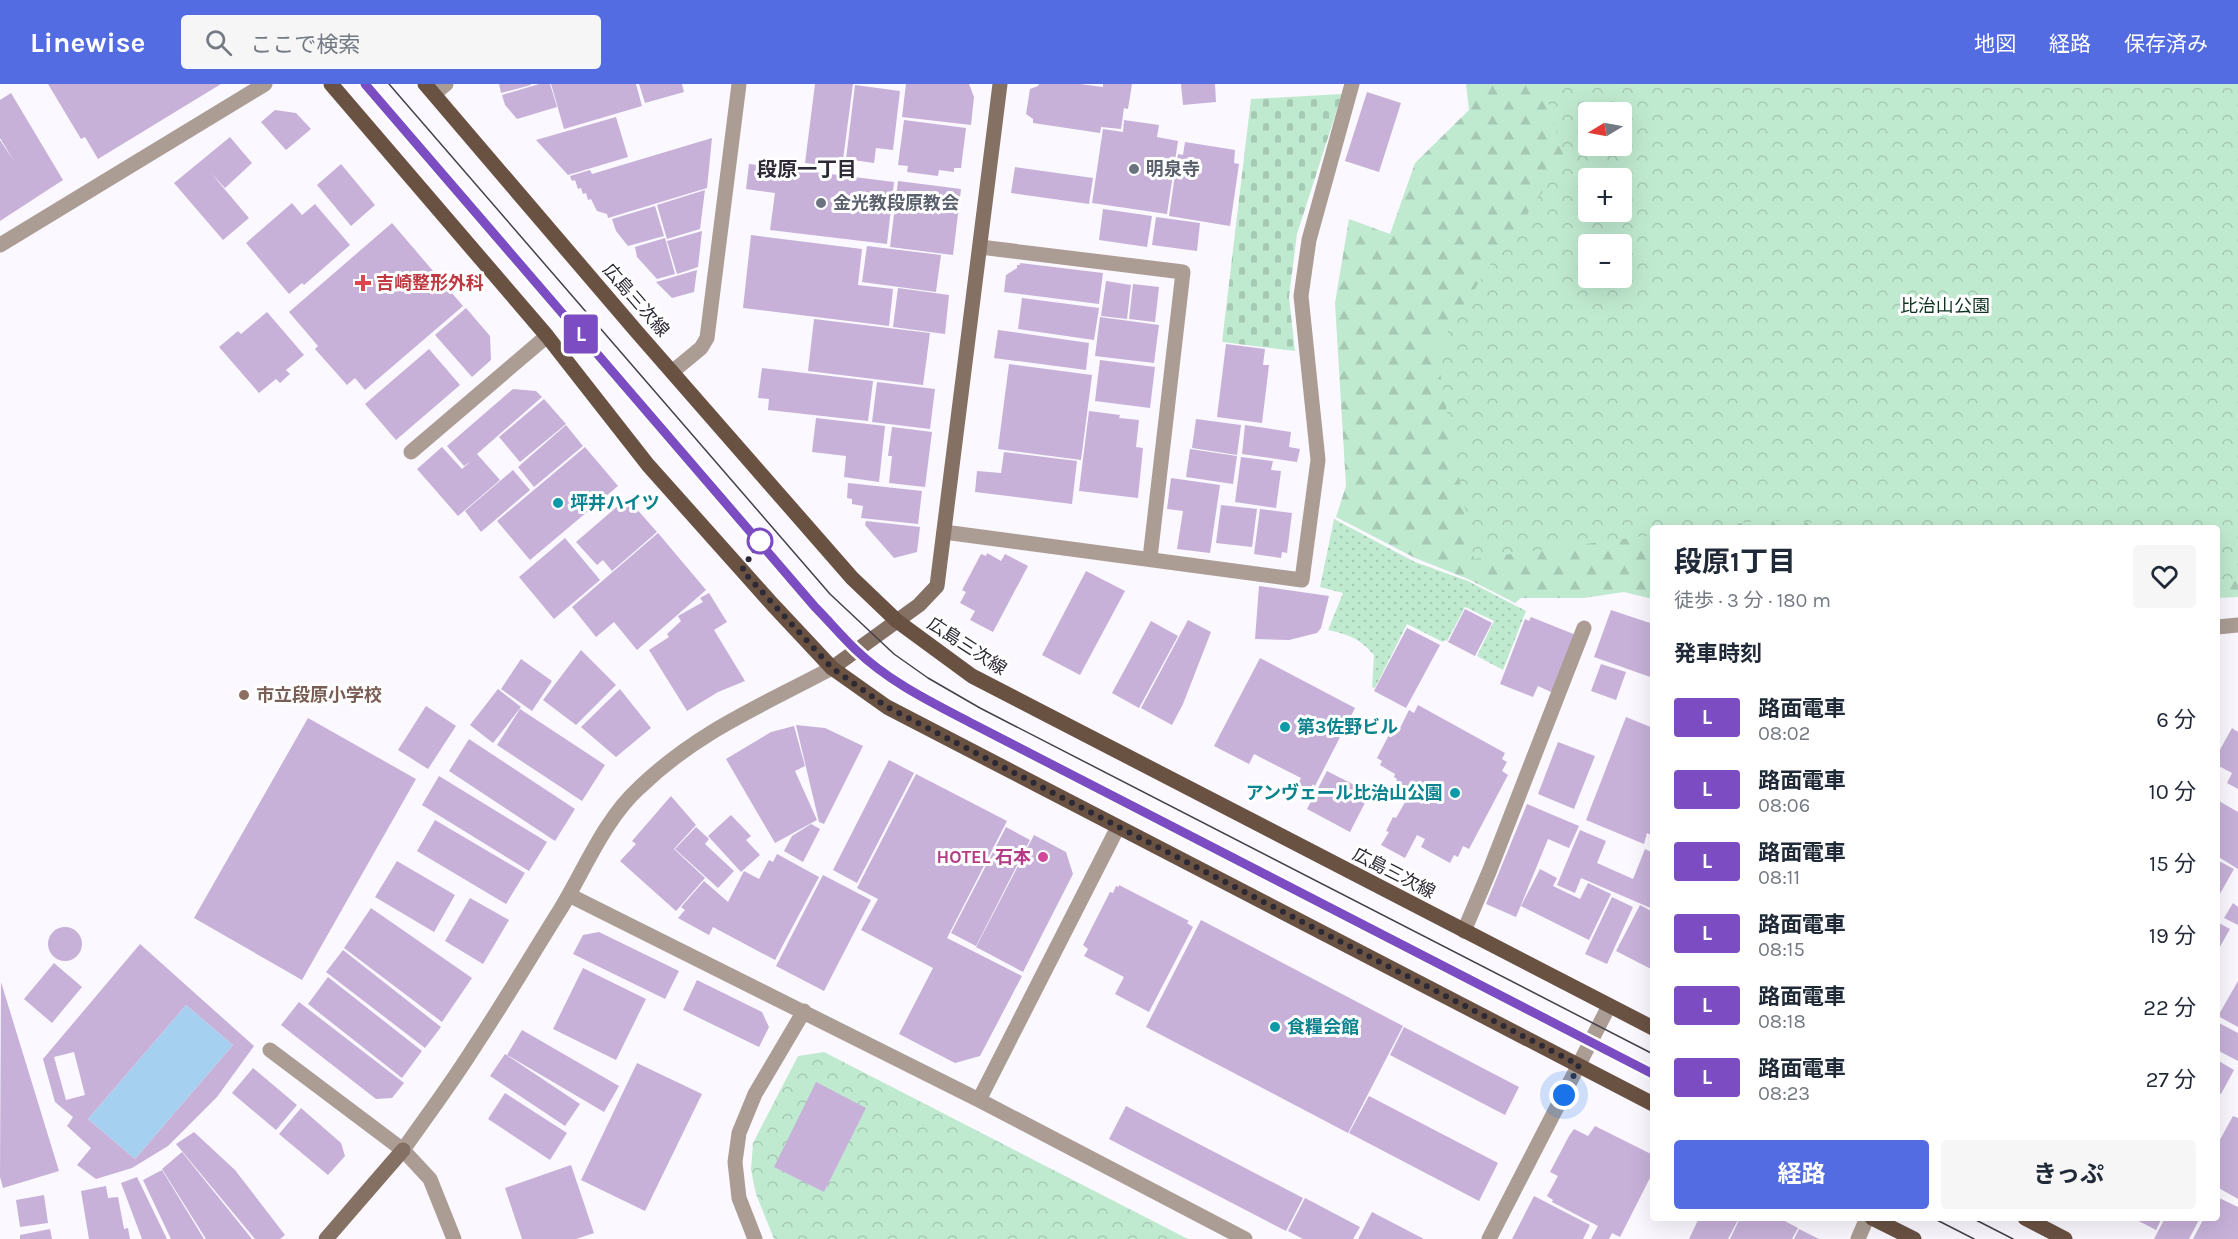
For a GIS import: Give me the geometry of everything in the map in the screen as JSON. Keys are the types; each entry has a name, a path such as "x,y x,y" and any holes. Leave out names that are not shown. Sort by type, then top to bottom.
{"main road":[{"path":"331,84 547,336 648,465 832,668 887,707 1650,1102"},
{"name":"広島三次線","path":"435,87 672,372 852,578 897,621 972,676 1650,1026"},
{"path":"1878,1221 1914,1239"},
{"path":"2031,1221 2065,1239"}],"street":[{"path":"0,245 265,84"},
{"path":"672,372 701,348 707,338 739,84"},
{"path":"326,1239 403,1150 473,1050 569,895 612,820 636,790 702,736 742,713 832,668 919,605 937,586 1000,84"},
{"path":"944,532 1302,580 1318,460 1301,296 1309,240 1352,84"},
{"path":"980,247 1183,272 1150,558"},
{"path":"411,452 547,336"},
{"path":"2220,627 2238,625"},
{"path":"1464,931 1486,881 1584,628"},
{"path":"979,1100 1118,827"},
{"path":"569,895 979,1100 1245,1239"},
{"path":"1489,1239 1609,1006"},
{"path":"755,1239 739,1198 735,1162 739,1133 755,1094 804,1011"},
{"path":"270,1050 403,1150 429,1179 454,1239"},
{"path":"1858,1239 1866,1221"}],"green space":[{"name":"比治山公園","path":"1466,84 1703,84 2238,425 2238,597 2220,598 2220,525 1650,525 1650,598 1624,592 1584,598 1521,598 1515,603 1468,579 1415,558 1336,517 1346,486 1335,303 1349,219 1390,234 1415,163 1469,110"},
{"name":"比治山公園","path":"1543,84 2238,84 2238,580 2220,581 2220,525 1855,525 1765,520 1727,525 1650,525 1650,535 1474,559 1436,351 1486,271 1565,161"},
{"path":"1342,94 1297,234 1289,297 1295,351 1222,342 1251,99"},
{"path":"1334,519 1415,562 1468,581 1526,611 1503,670 1477,656 1494,621 1465,607 1447,641 1443,642 1407,624 1375,688 1372,687 1374,655 1354,638 1328,630 1343,593 1320,587"},
{"path":"824,1052 1188,1239 774,1239 756,1194 751,1170 753,1143 798,1056"}],"water":[{"path":"186,1005 233,1045 135,1159 88,1119"}],"building":[{"path":"48,84 221,84 98,159 85,137 81,139"},
{"path":"499,84 531,84 531,85 501,93"},
{"path":"539,84 550,84 557,107 517,119 505,105 502,95"},
{"path":"551,84 636,84 642,106 564,129"},
{"path":"639,84 682,84 684,92 645,103"},
{"path":"815,84 853,84 842,167 805,163"},
{"path":"906,84 969,84 974,97 971,125 902,117"},
{"path":"1039,84 1080,84 1103,87 1103,84 1132,84 1128,109 1124,108 1121,129 1101,127 1100,133 1033,123 1033,119 1026,114 1030,89"},
{"path":"1181,84 1215,84 1216,102 1183,105"},
{"path":"855,85 900,91 893,150 876,148 874,163 846,159"},
{"path":"1367,92 1401,103 1379,172 1345,161"},
{"path":"11,93 63,180 0,221 0,140 14,161 0,138 0,100"},
{"path":"275,110 296,113 311,129 286,150 261,122"},
{"path":"616,117 628,157 568,175 536,140"},
{"path":"904,120 966,128 961,168 954,168 954,172 939,170 938,176 907,172 908,166 898,165"},
{"path":"1124,120 1159,125 1157,137 1178,141 1167,214 1092,203 1103,129 1123,132"},
{"path":"230,137 252,163 225,188 211,173 249,218 223,240 174,183"},
{"path":"712,138 707,188 608,218 607,214 597,211 591,199 588,200 586,193 583,194 581,188 578,189 575,180 572,181 570,176 590,170 592,174"},
{"path":"1185,142 1235,150 1234,163 1239,164 1230,226 1169,216 1178,154 1183,155"},
{"path":"341,164 375,205 351,226 317,185"},
{"path":"749,164 894,182 887,244 770,230 775,193 746,189"},
{"path":"1015,167 1093,178 1089,204 1011,193"},
{"path":"898,181 961,189 953,255 890,247"},
{"path":"705,190 700,229 667,239 657,205"},
{"path":"292,203 302,215 315,204 350,245 304,285 302,283 289,294 246,243"},
{"path":"655,206 664,236 628,246 616,231 612,219"},
{"path":"1103,209 1152,216 1147,247 1099,240"},
{"path":"1156,217 1200,223 1197,251 1152,245"},
{"path":"392,223 463,306 365,390 355,378 347,385 315,349 318,346 289,312"},
{"path":"702,231 698,267 677,274 667,241"},
{"path":"751,235 862,249 858,285 893,289 889,326 743,308"},
{"path":"665,238 675,274 657,279 637,257 635,247"},
{"path":"867,246 941,255 936,292 862,282"},
{"path":"1020,263 1103,273 1099,304 1004,292 1006,275 1017,268"},
{"path":"697,270 694,292 672,298 656,282"},
{"path":"1106,281 1131,285 1127,319 1101,316"},
{"path":"1133,284 1159,287 1155,322 1129,319"},
{"path":"898,288 949,295 945,334 893,327"},
{"path":"1022,298 1099,308 1094,340 1018,329"},
{"path":"466,308 490,336 491,360 472,377 435,335"},
{"path":"267,312 304,355 286,370 290,374 280,383 276,379 259,393 219,347 238,331 241,334"},
{"path":"1100,317 1159,325 1154,363 1095,356"},
{"path":"814,319 930,333 923,385 808,371"},
{"path":"998,330 1089,343 1086,370 994,358"},
{"path":"1226,344 1265,349 1263,365 1269,365 1262,423 1217,417"},
{"path":"429,349 460,385 396,440 365,404"},
{"path":"1100,360 1155,367 1150,408 1095,401"},
{"path":"1009,364 1092,375 1081,460 998,449"},
{"path":"762,368 873,381 868,421 768,410 769,399 758,398"},
{"path":"877,382 935,389 930,429 872,422"},
{"path":"513,389 536,391 542,397 477,454 500,480 458,516 417,469 442,447 462,469 471,461 464,466 447,446"},
{"path":"544,399 566,424 520,462 499,437"},
{"path":"1089,411 1139,420 1136,447 1143,448 1138,498 1079,491"},
{"path":"816,418 885,426 879,482 844,477 846,456 812,452"},
{"path":"1196,419 1241,425 1237,455 1192,448"},
{"path":"566,425 583,446 534,487 518,467"},
{"path":"1245,425 1291,432 1289,447 1300,449 1297,462 1242,454"},
{"path":"892,427 932,432 925,487 889,483 892,456 888,456"},
{"name":"坪井ハイツ","path":"585,447 618,486 530,560 497,521"},
{"path":"1190,449 1237,456 1233,484 1186,477"},
{"path":"1004,452 1077,461 1072,504 975,492 977,471 1001,473"},
{"path":"1241,457 1273,461 1271,470 1281,471 1276,508 1235,502"},
{"path":"513,470 530,490 481,532 465,511"},
{"path":"1171,478 1220,485 1210,553 1177,549 1183,511 1167,509"},
{"path":"848,483 922,491 918,524 861,518 863,506 852,504 852,499 847,498"},
{"path":"627,498 657,532 612,571 603,560 597,565 576,542"},
{"path":"1221,505 1257,509 1252,547 1216,543"},
{"path":"1260,509 1292,513 1287,553 1282,552 1281,558 1254,554"},
{"path":"866,521 920,527 917,552 894,558 865,525"},
{"path":"658,533 706,590 637,650 614,622 596,637 572,607"},
{"path":"565,538 600,580 554,619 519,577"},
{"path":"987,553 1001,561 1005,554 1028,566 993,632 970,620 975,611 960,603 966,592 962,590 981,554 986,556"},
{"path":"1086,571 1125,591 1080,675 1042,655"},
{"path":"1259,586 1329,596 1321,628 1317,633 1289,640 1255,639"},
{"path":"709,593 727,622 714,630 745,681 718,692 687,711 649,650 669,637 667,634 681,621 678,616 703,602 700,598"},
{"path":"1465,609 1492,623 1475,656 1448,642"},
{"path":"1611,610 1650,623 1650,677 1594,657"},
{"path":"1531,617 1576,635 1553,693 1538,686 1533,697 1500,684 1525,619 1529,621"},
{"path":"1188,620 1211,632 1183,704 1172,725 1141,708"},
{"path":"1151,621 1178,636 1139,708 1112,693"},
{"path":"1407,628 1440,645 1406,708 1374,691"},
{"path":"581,650 616,685 576,725 543,700"},
{"name":"第3佐野ビル","path":"1260,658 1355,708 1315,786 1313,784 1307,795 1295,789 1301,778 1254,754 1249,764 1214,746"},
{"path":"521,659 552,681 532,711 501,689"},
{"path":"1601,664 1626,672 1616,700 1591,691"},
{"path":"498,689 521,707 493,743 470,725"},
{"path":"620,689 651,728 616,757 581,727"},
{"name":"アンヴェール比治山公園","path":"1418,705 1505,753 1502,759 1507,762 1502,771 1508,775 1469,849 1463,846 1458,857 1454,855 1450,863 1421,847 1425,839 1417,835 1405,858 1381,845 1389,832 1386,831 1393,817 1396,818 1412,790 1396,782 1395,774 1380,765 1382,761 1377,758 1392,729 1398,732 1409,710 1414,713"},
{"path":"426,706 456,726 428,769 398,750"},
{"path":"520,709 605,765 582,801 497,745"},
{"path":"1626,717 1650,727 1650,834 1647,833 1644,844 1586,820"},
{"path":"308,718 416,779 302,980 194,918"},
{"path":"796,725 825,728 863,746 824,824 819,822"},
{"path":"794,726 805,766 795,771 817,820 775,843 726,759 771,732"},
{"path":"2232,728 2238,732 2238,789 2227,783 2232,773 2220,767 2220,750"},
{"path":"469,739 575,809 555,841 449,771"},
{"path":"1558,742 1595,756 1574,809 1538,794"},
{"path":"889,760 914,773 857,883 833,870"},
{"path":"1327,771 1370,793 1350,832 1307,809"},
{"path":"916,774 1007,821 947,938 1022,976 980,1056 955,1063 899,1034 933,968 861,930 878,899 857,888"},
{"path":"439,776 547,842 529,871 422,805"},
{"path":"671,796 696,825 674,849 705,878 676,911 620,861 636,844 632,841"},
{"path":"2220,802 2238,812 2238,869 2220,858"},
{"path":"1527,804 1579,826 1569,848 1548,839 1516,917 1486,904"},
{"path":"731,815 751,836 746,840 760,855 741,872 708,836"},
{"path":"435,820 525,873 506,904 417,851"},
{"path":"811,824 820,829 803,862 784,851 792,836"},
{"path":"696,827 709,839 705,844 734,871 718,888 675,849"},
{"path":"1006,827 1030,840 976,946 951,933"},
{"path":"1580,830 1606,841 1597,863 1633,879 1645,849 1650,852 1650,908 1581,878 1575,893 1557,885"},
{"path":"1034,835 1066,852 1073,874 1023,972 976,947"},
{"path":"777,854 819,877 775,960 713,927 709,935 678,918 685,910 681,907 704,881 728,902 744,871 759,879 769,860 773,862"},
{"path":"397,861 455,895 434,932 375,897"},
{"path":"2220,862 2234,869 2220,894"},
{"path":"1540,869 1557,878 1553,886 1580,899 1588,883 1611,894 1589,940 1521,906"},
{"path":"823,875 871,900 824,991 776,966"},
{"path":"1119,885 1189,921 1187,923 1193,927 1149,1012 1115,994 1124,977 1084,956 1088,949 1083,945 1110,892 1113,893"},
{"path":"1612,897 1633,907 1607,964 1585,954"},
{"path":"470,898 509,920 483,964 445,941"},
{"path":"2233,903 2238,907 2238,925 2224,918"},
{"path":"1640,905 1650,910 1650,968 1616,951"},
{"path":"371,908 472,978 442,1022 344,948"},
{"name":"食糧会館","path":"1201,920 1403,1026 1348,1133 1146,1027"},
{"path":"2220,924 2230,929 2220,947"},
{"path":"65,927 77,932 82,944 77,956 65,961 53,956 48,944 53,932"},
{"path":"599,932 679,971 665,999 573,954 583,935"},
{"path":"140,944 254,1046 217,1097 168,1146 132,1168 96,1179 77,1165 91,1148 67,1126 73,1117 55,1102 43,1059","holes":["186,1005 233,1045 135,1159 88,1119","74,1052 85,1095 66,1100 54,1057"]},
{"path":"343,950 441,1027 425,1048 326,972"},
{"path":"54,963 82,987 52,1023 24,999"},
{"path":"583,968 646,999 616,1060 553,1029"},
{"path":"328,977 422,1051 402,1078 308,1004"},
{"path":"697,980 762,1012 769,1027 759,1047 683,1010"},
{"path":"2238,981 2238,1027 2220,1017 2220,1012"},
{"path":"1,982 59,1171 3,1188 0,1177"},
{"path":"299,1002 404,1083 392,1098 376,1099 281,1025"},
{"path":"2220,1024 2238,1033 2238,1061 2220,1052"},
{"path":"1404,1027 1519,1087 1505,1115 1390,1055"},
{"path":"522,1030 619,1086 604,1112 507,1055"},
{"path":"505,1054 580,1104 565,1126 490,1076"},
{"path":"2220,1062 2234,1070 2220,1094"},
{"path":"637,1063 702,1094 645,1211 581,1180"},
{"path":"253,1068 297,1105 276,1130 232,1093"},
{"path":"816,1082 866,1108 824,1192 774,1167"},
{"path":"505,1093 567,1133 550,1160 488,1119"},
{"path":"1369,1096 1498,1163 1479,1201 1349,1133"},
{"path":"1126,1106 1303,1198 1286,1231 1109,1139"},
{"path":"301,1108 341,1143 345,1156 328,1175 279,1134"},
{"path":"2233,1116 2238,1118 2238,1199 2220,1189 2220,1140"},
{"path":"1595,1126 1650,1154 1650,1178 1620,1237 1612,1233 1609,1239 1591,1239 1598,1226 1552,1202 1553,1200 1547,1196 1558,1176 1550,1172 1569,1136 1574,1129 1588,1136"},
{"path":"194,1132 235,1170 285,1235 280,1239 255,1239 176,1144"},
{"path":"182,1152 252,1239 206,1239 162,1169"},
{"path":"571,1165 594,1233 576,1239 522,1239 505,1188"},
{"path":"162,1170 204,1239 171,1239 143,1180"},
{"path":"137,1177 167,1239 142,1239 121,1183"},
{"path":"106,1186 108,1198 118,1197 124,1229 128,1228 130,1239 89,1239 81,1191"},
{"path":"44,1195 48,1223 20,1227 16,1200"},
{"path":"1534,1196 1590,1225 1583,1239 1512,1239"},
{"path":"1305,1198 1360,1227 1353,1239 1303,1239 1288,1231"},
{"path":"2220,1198 2238,1207 2238,1239 2193,1239 2202,1221 2220,1221"},
{"path":"1372,1212 1424,1239 1358,1239"},
{"path":"1698,1221 1737,1221 1728,1239 1689,1239"},
{"path":"1739,1221 1785,1221 1798,1228 1792,1239 1730,1239"},
{"path":"2139,1221 2160,1221 2156,1230"},
{"path":"2163,1221 2198,1221 2189,1239 2154,1239"},
{"path":"50,1229 52,1239 20,1239 20,1235"},
{"path":"1799,1229 1819,1239 1794,1239"}],"tram line":[{"path":"365,84 815,607 869,662 897,682 943,708 1650,1072"},
{"name":"L","path":"365,84 815,607 856,651 878,668 918,695 973,724 1650,1072"},
{"path":"389,84 830,594 894,654 928,678 980,708 1650,1052"},
{"path":"1939,1221 1974,1239"},
{"path":"1978,1221 2013,1239"}],"place":[{"name":"明泉寺","path":"1134,169"},
{"name":"金光教段原教会","path":"821,203"},
{"name":"吉崎整形外科","path":"363,283"},
{"name":"坪井ハイツ","path":"558,503"},
{"name":"市立段原小学校","path":"244,695"},
{"name":"第3佐野ビル","path":"1285,727"},
{"name":"アンヴェール比治山公園","path":"1455,793"},
{"name":"HOTEL 石本","path":"1043,857"},
{"name":"食糧会館","path":"1275,1027"}],"district":[{"name":"段原一丁目","path":"807,169"}],"route":[{"path":"760,541 742,570 832,668 887,707 1579,1065 1564,1095"}]}
